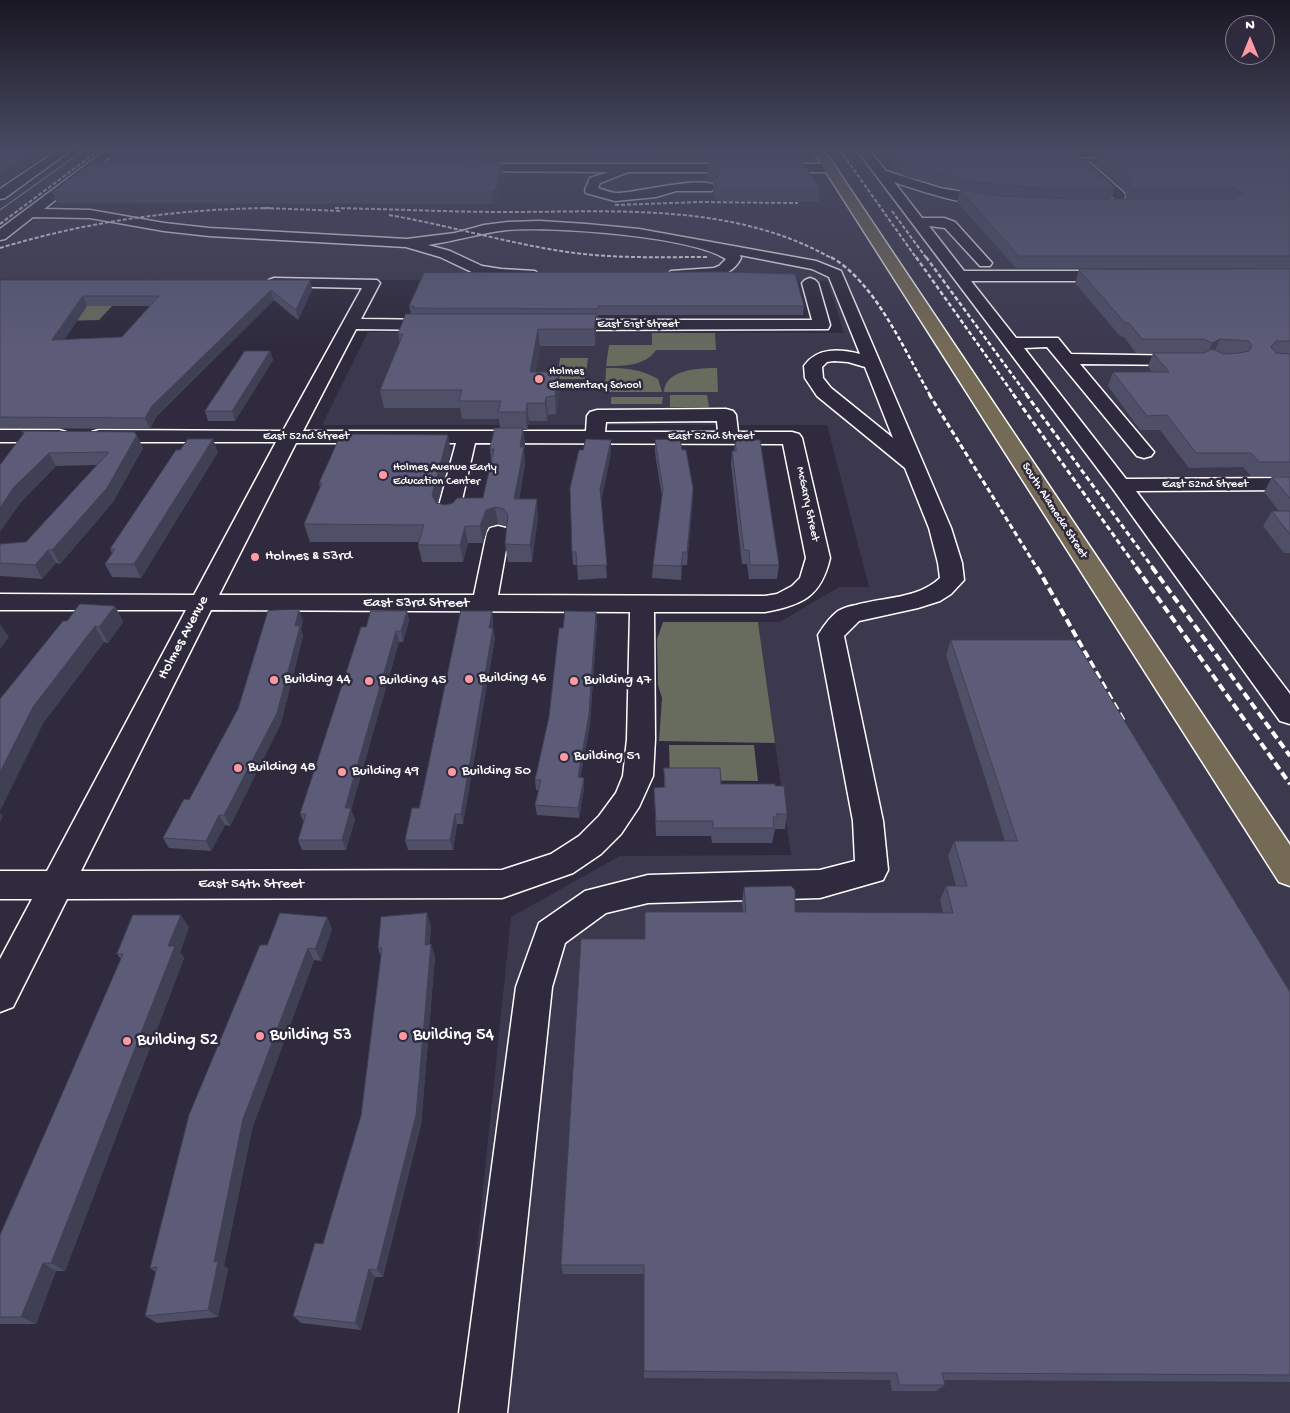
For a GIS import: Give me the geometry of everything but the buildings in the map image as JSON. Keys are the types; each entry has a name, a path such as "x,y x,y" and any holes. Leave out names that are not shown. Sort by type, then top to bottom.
{"main road":[{"name":"South Alameda Street","path":"861,216 1290,872"}],"street":[{"path":"0,236 27,216"},
{"path":"107,216 157,226 209,232 407,243 431,241 501,227 540,225 633,232 816,265 836,274 940,528 950,563 952,580 945,589 920,600 895,603 848,615 831,635 868,821 872,870 820,884 648,889 597,901 551,934 534,987 483,1413"},
{"path":"913,216 1120,485 1290,714"},
{"path":"941,216 944,222"},
{"path":"918,222 944,222 950,225 985,263"},
{"path":"458,260 454,248 455,245 473,233"},
{"path":"659,274 718,272 733,262 734,258 730,254 695,242"},
{"path":"407,243 435,250 478,270 540,274"},
{"path":"960,276 1134,276"},
{"name":"Holmes Avenue","path":"0,995 55,885 372,283 261,283"},
{"name":"East 51st Street","path":"544,325 822,326 810,283"},
{"path":"350,324 455,325"},
{"path":"1011,343 1052,342 1144,452"},
{"path":"873,364 859,359 840,356 822,358 813,366 814,378 824,392 915,466"},
{"path":"1066,359 1198,360"},
{"name":"East 52nd Street","path":"0,436 792,438"},
{"path":"448,513 467,437"},
{"name":"McGarry Street","path":"792,438 818,558 816,569"},
{"name":"East 52nd Street","path":"1120,485 1290,484"},
{"path":"484,604 498,533"},
{"name":"East 53rd Street","path":"0,602 765,604 788,600 803,591 816,569"},
{"name":"East 54th Street","path":"0,885 502,884 562,864 590,845 610,825 628,798 638,776 641,739 642,604"},
{"path":"1254,666 1290,678"}],"shaded area":[{"path":"0,216 19,216 0,230"},
{"path":"39,216 1290,216 1290,1413 460,1413 511,917 620,856 791,855 758,622 780,622 839,587 869,587 827,425 322,425 368,332 844,333 828,281 0,279 0,246"}],"green space":[{"path":"74,306 112,306 99,320 59,321"},
{"path":"652,333 715,333 716,350 656,350 646,359 634,364 606,366 609,345 652,345"},
{"path":"560,358 588,358 585,379 557,379"},
{"path":"606,368 633,370 652,376 658,379 662,392 605,392"},
{"path":"717,368 718,392 664,392 666,384 677,374 684,371"},
{"path":"670,395 707,395 709,407 670,407"},
{"path":"611,397 663,397 662,404 611,404"},
{"path":"663,622 758,622 775,743 659,741 662,698 658,685 657,639"},
{"path":"669,745 754,745 758,781 670,780"}],"railway":[{"path":"0,224 11,216"},
{"path":"0,248 67,230 151,216"},
{"path":"393,216 579,254 635,257 709,257"},
{"path":"690,216 715,219 755,228 795,241 833,259"},
{"path":"887,216 917,259"},
{"path":"896,216 927,259"},
{"path":"831,257 862,283 875,300 888,319 930,395"},
{"path":"916,257 1014,395"},
{"path":"926,257 1027,395"},
{"path":"929,394 1037,568"},
{"path":"1013,394 1137,568"},
{"path":"1026,394 1153,568"},
{"path":"1037,567 1125,723"},
{"path":"1136,567 1290,784"},
{"path":"1152,567 1290,756"}],"place":[{"name":"Holmes Elementary School","path":"539,379"},
{"name":"Holmes Avenue Early Education Center","path":"383,475"},
{"name":"Holmes & 53rd","path":"255,557"},
{"name":"Building 46","path":"469,679"},
{"name":"Building 44","path":"274,680"},
{"name":"Building 45","path":"369,681"},
{"name":"Building 47","path":"574,681"},
{"name":"Building 51","path":"564,757"},
{"name":"Building 48","path":"238,768"},
{"name":"Building 49","path":"342,772"},
{"name":"Building 50","path":"452,772"},
{"name":"Building 53","path":"260,1036"},
{"name":"Building 54","path":"403,1036"},
{"name":"Building 52","path":"127,1041"}]}
